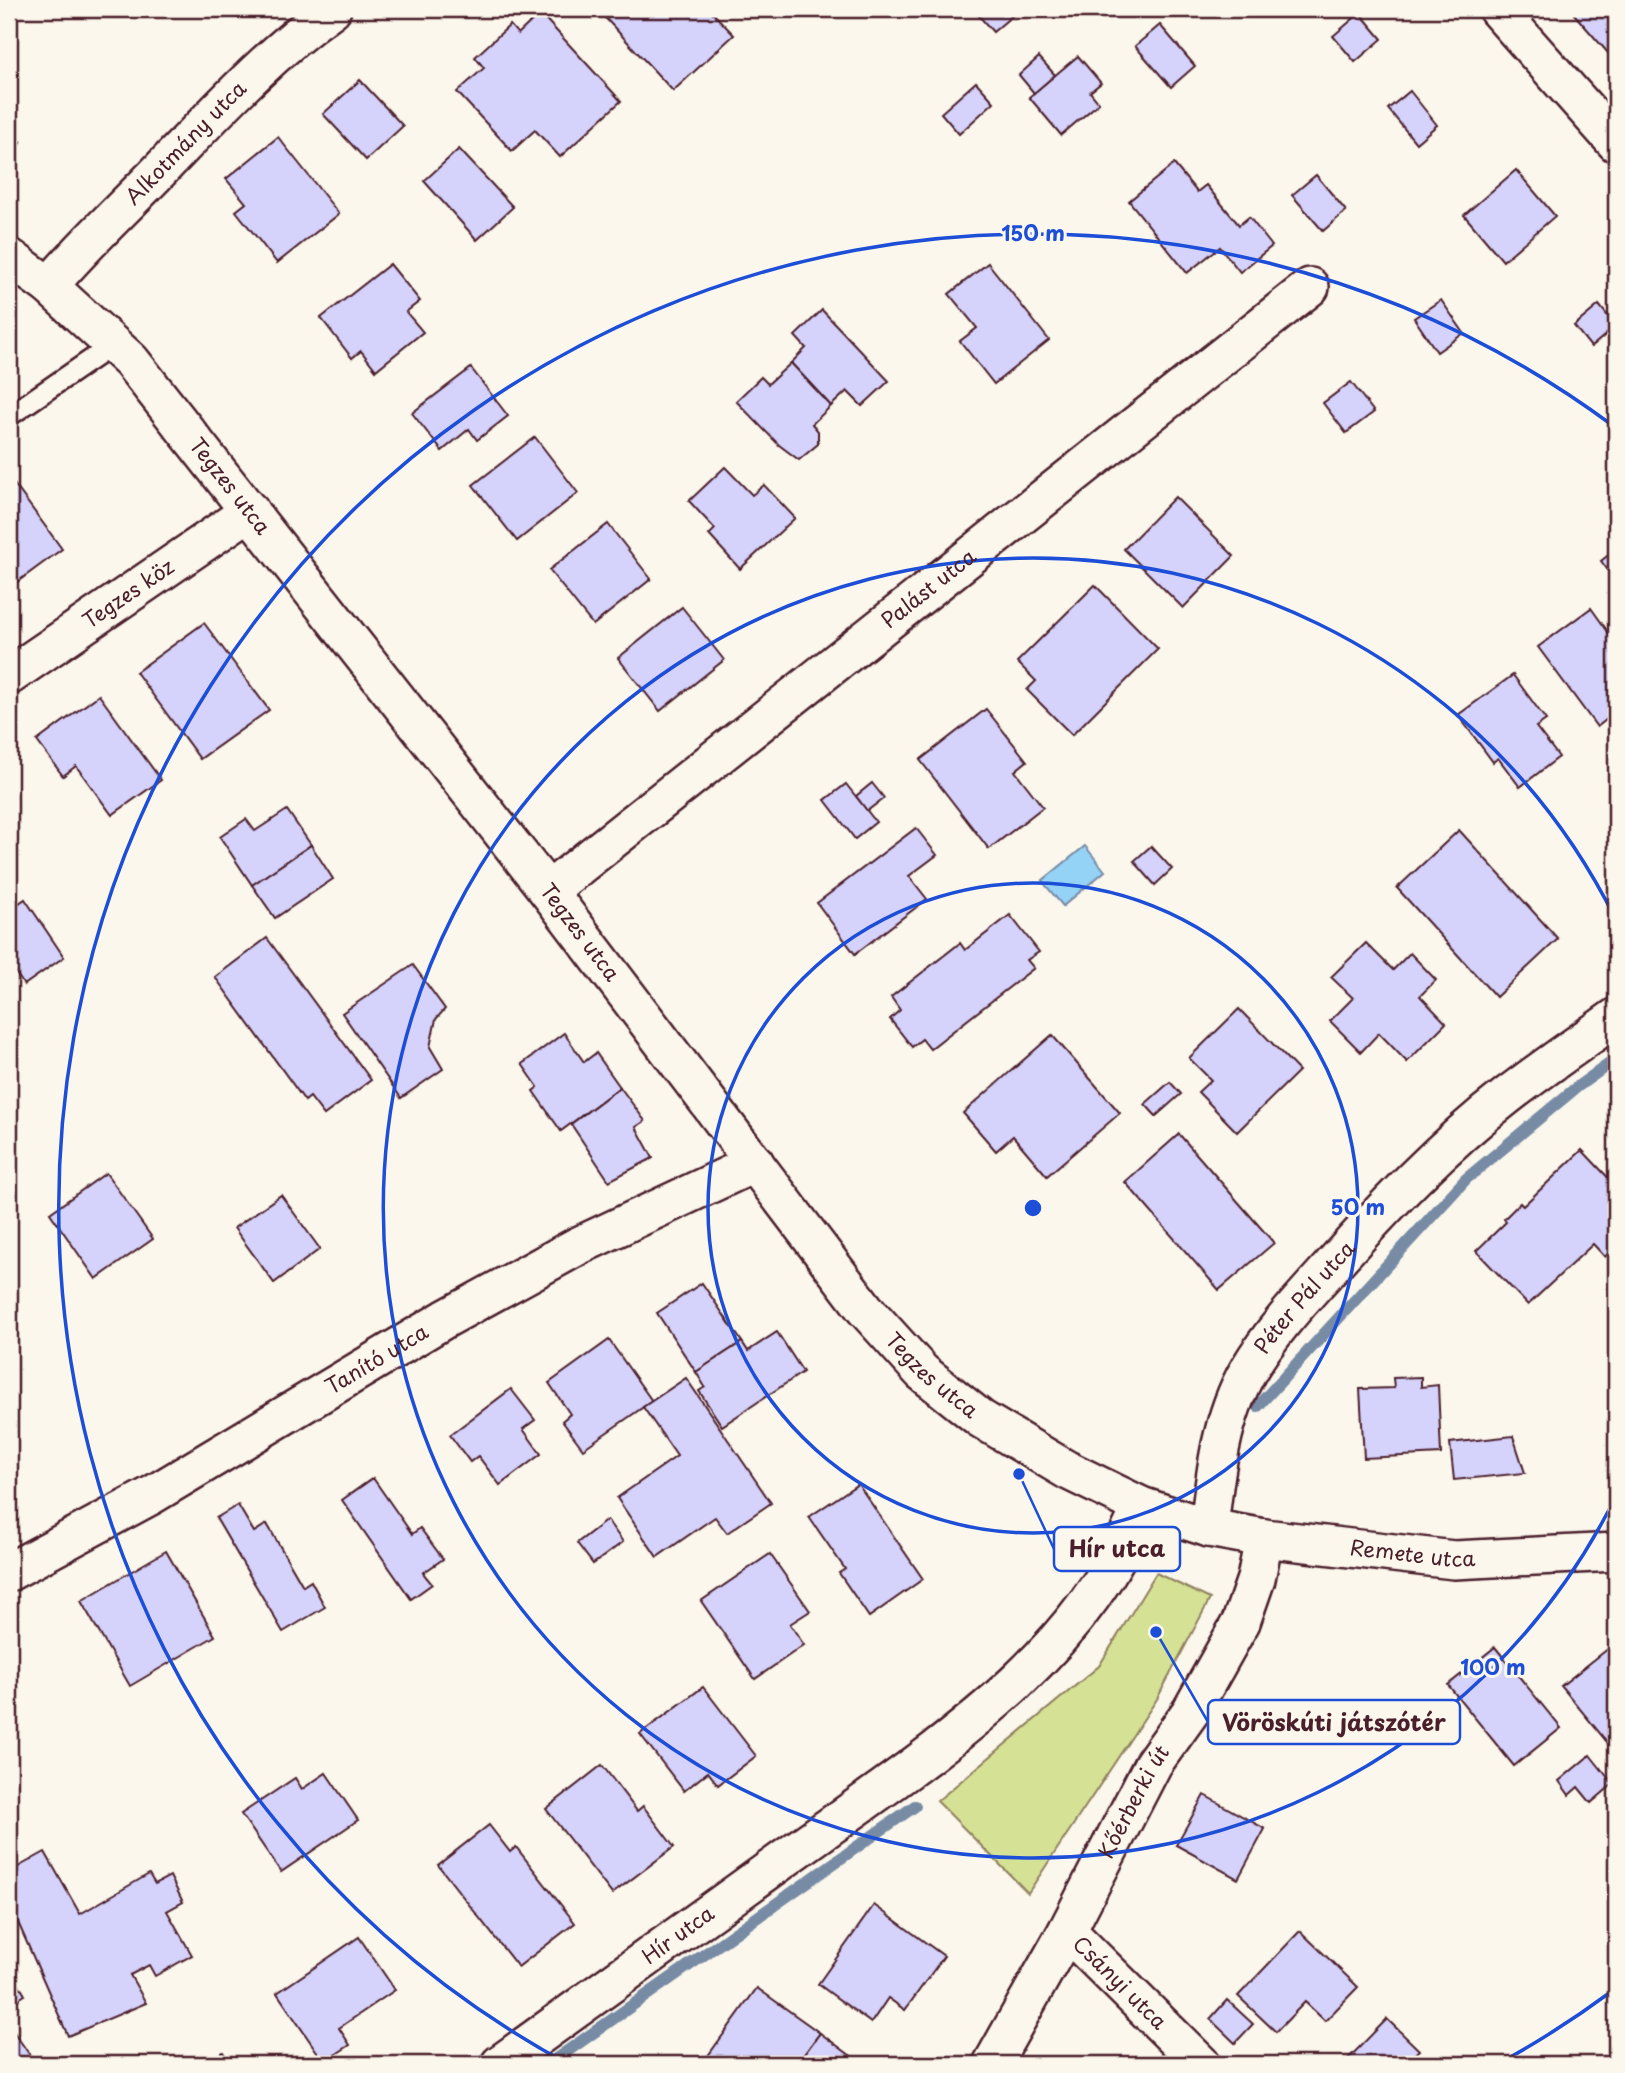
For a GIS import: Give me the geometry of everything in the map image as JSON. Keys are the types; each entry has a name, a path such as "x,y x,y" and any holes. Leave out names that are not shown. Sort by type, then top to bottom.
{"street":[{"name":"Alkotmány utca","path":"49,286 81,248 210,116 301,31 332,9"},
{"path":"1497,9 1616,143"},
{"name":"Tegzes utca","path":"9,257 49,286 114,344 250,511 548,891 864,1309 922,1372 981,1419 1067,1470 1141,1506 1209,1528"},
{"name":"Palást utca","path":"548,891 1310,286"},
{"name":"Tegzes köz","path":"9,676 250,511"},
{"name":"Péter Pál utca","path":"1209,1528 1214,1479 1226,1424 1249,1369 1293,1308 1427,1166 1507,1096 1616,1017"},
{"name":"Tanító utca","path":"9,1572 152,1495 445,1319 578,1246 755,1163"},
{"name":"Hír utca","path":"500,2064 976,1720 1094,1598 1127,1542 1141,1506"},
{"name":"Remete utca","path":"1209,1528 1264,1538 1454,1560 1616,1552"},
{"name":"Kőérberki út","path":"992,2064 1067,1931 1153,1764 1191,1711 1241,1622 1256,1579 1264,1538"},
{"name":"Csányi utca","path":"1067,1931 1201,2064"}],"lane":[{"path":"9,416 114,344"}],"green space":[{"path":"1156,1573 1210,1599 1157,1699 1028,1893 937,1801 1099,1666"}],"water":[{"path":"1085,846 1105,871 1063,906 1042,881"}],"building":[{"path":"597,9 672,9 677,14 683,9 709,9 734,35 673,91"},
{"path":"973,9 1020,9 993,32"},
{"path":"1580,9 1616,9 1616,62 1574,14"},
{"path":"540,13 621,101 560,157 535,130 512,151 457,92 484,68 475,57 510,25 518,34"},
{"path":"1360,13 1382,39 1355,62 1333,36"},
{"path":"1160,25 1195,66 1171,87 1135,46"},
{"path":"1078,56 1101,83 1090,92 1099,103 1061,135 1029,97"},
{"path":"1039,57 1055,75 1034,93 1019,75"},
{"path":"360,80 403,126 366,160 323,114"},
{"path":"976,82 994,102 959,134 941,113"},
{"path":"1410,91 1437,125 1416,143 1388,109"},
{"path":"9,120 15,125 9,132"},
{"path":"9,132 21,142 10,157 9,156"},
{"path":"278,137 339,214 277,263 236,211 246,203 226,179"},
{"path":"459,149 513,207 477,240 424,181"},
{"path":"1174,164 1197,192 1206,185 1239,225 1249,217 1272,246 1240,272 1220,247 1187,273 1129,201"},
{"path":"1516,170 1555,216 1503,261 1464,215"},
{"path":"1316,175 1346,211 1323,231 1292,195"},
{"path":"988,263 1049,340 994,384 960,341 977,328 949,294"},
{"path":"390,264 420,301 406,312 423,332 376,370 361,351 352,358 321,318"},
{"path":"1441,300 1464,333 1437,352 1414,318"},
{"path":"1599,305 1616,326 1591,347 1574,326"},
{"path":"822,310 889,381 862,406 847,391 831,406 791,363 806,348 795,336"},
{"path":"791,363 831,406 812,424 818,431 818,444 799,460 779,445 736,401 761,377 768,384"},
{"path":"471,368 508,416 477,440 469,429 442,451 412,413"},
{"path":"1351,382 1374,412 1346,433 1323,403"},
{"path":"535,437 578,493 517,541 473,485"},
{"path":"725,467 752,495 764,485 795,518 740,569 709,535 715,529 689,501"},
{"path":"9,477 62,549 9,588"},
{"path":"1175,497 1234,556 1183,608 1124,549"},
{"path":"608,524 651,579 593,625 549,570"},
{"path":"1616,549 1616,581 1601,561"},
{"path":"1095,585 1158,649 1072,735 1027,690 1036,681 1017,662"},
{"path":"682,607 724,660 660,711 618,658"},
{"path":"1591,608 1616,643 1616,712 1597,727 1538,647"},
{"path":"204,623 269,710 200,759 136,672"},
{"path":"1513,675 1546,720 1536,727 1559,757 1520,787 1498,758 1493,762 1458,715"},
{"path":"99,695 161,780 112,815 76,766 63,776 37,741"},
{"path":"986,709 1027,761 1015,771 1043,807 989,849 920,760"},
{"path":"872,783 884,798 867,811 856,796"},
{"path":"846,784 876,822 855,839 825,800"},
{"path":"287,810 311,845 252,885 220,837 246,819 255,831"},
{"path":"916,828 937,855 909,876 927,899 855,954 817,903"},
{"path":"1459,830 1558,939 1496,997 1397,888"},
{"path":"311,845 333,879 275,918 252,885"},
{"path":"1151,846 1172,869 1155,885 1134,861"},
{"path":"25,899 64,957 24,985 9,963 9,910"},
{"path":"1010,915 1039,952 1027,960 1034,968 930,1049 922,1039 912,1047 890,1019 900,1010 891,997 960,943 965,950"},
{"path":"267,938 371,1080 324,1115 310,1097 305,1101 215,977"},
{"path":"1366,943 1393,970 1410,953 1436,980 1420,996 1446,1023 1407,1062 1379,1033 1361,1052 1330,1021 1353,998 1331,977"},
{"path":"413,965 445,1009 436,1019 430,1047 443,1069 401,1098 342,1013"},
{"path":"1239,1009 1299,1071 1237,1132 1198,1092 1211,1080 1189,1058"},
{"path":"564,1033 584,1062 596,1053 620,1087 561,1131 533,1091 538,1087 522,1064"},
{"path":"1052,1035 1120,1113 1047,1176 1013,1136 996,1151 963,1113"},
{"path":"1170,1082 1181,1094 1156,1116 1145,1104"},
{"path":"620,1087 645,1121 636,1127 653,1158 609,1181 571,1124"},
{"path":"1179,1134 1274,1243 1219,1290 1125,1182"},
{"path":"1582,1150 1616,1186 1616,1245 1605,1257 1593,1244 1528,1305 1476,1251 1506,1222 1504,1219 1520,1203 1523,1206"},
{"path":"106,1173 153,1239 96,1279 50,1213"},
{"path":"281,1195 320,1249 274,1283 234,1228"},
{"path":"702,1283 742,1342 696,1372 657,1313"},
{"path":"777,1332 803,1372 722,1426 699,1391 705,1387 696,1372 742,1342 748,1351"},
{"path":"609,1340 652,1401 583,1449 562,1421 570,1414 549,1383"},
{"path":"1421,1377 1421,1387 1438,1385 1441,1454 1364,1458 1360,1389 1394,1388 1393,1378"},
{"path":"686,1378 771,1503 727,1533 715,1517 657,1557 617,1498 677,1456 643,1407"},
{"path":"511,1389 535,1420 523,1429 541,1454 500,1485 478,1456 470,1462 450,1435"},
{"path":"1513,1436 1525,1473 1454,1480 1450,1443"},
{"path":"373,1478 412,1534 420,1528 443,1559 423,1573 432,1584 411,1599 342,1500"},
{"path":"858,1484 923,1579 869,1617 839,1573 845,1569 809,1517"},
{"path":"238,1505 254,1532 267,1524 303,1586 311,1581 325,1607 283,1632 216,1518"},
{"path":"607,1520 623,1542 593,1564 577,1543"},
{"path":"166,1551 215,1636 130,1686 81,1601"},
{"path":"770,1554 810,1611 790,1624 804,1645 755,1679 701,1601"},
{"path":"1614,1644 1616,1646 1616,1753 1561,1686"},
{"path":"1495,1647 1561,1728 1514,1766 1448,1685"},
{"path":"703,1687 756,1756 718,1785 708,1772 684,1791 640,1734"},
{"path":"1590,1755 1613,1784 1591,1803 1578,1787 1569,1795 1559,1781"},
{"path":"602,1765 637,1811 643,1806 674,1847 612,1894 546,1809"},
{"path":"326,1773 358,1820 281,1872 241,1814 295,1778 302,1789"},
{"path":"1204,1795 1265,1829 1238,1879 1176,1845"},
{"path":"489,1825 510,1852 516,1847 575,1923 518,1967 438,1865"},
{"path":"45,1852 80,1914 149,1874 155,1884 170,1876 183,1902 167,1911 192,1955 155,1976 149,1965 130,1975 146,2003 68,2036 9,1902 9,1872"},
{"path":"874,1905 944,1956 905,2010 888,1998 871,2023 818,1984"},
{"path":"1300,1931 1358,1987 1325,2021 1305,2002 1276,2032 1238,1996"},
{"path":"359,1937 395,1990 339,2028 350,2045 324,2062 277,1993"},
{"path":"16,1980 25,1995 9,2005 9,1984"},
{"path":"757,1988 820,2033 797,2064 702,2064"},
{"path":"1227,2000 1253,2024 1235,2043 1210,2019"},
{"path":"1387,2019 1419,2050 1405,2064 1343,2064"},
{"path":"9,2025 36,2064 9,2064"},
{"path":"820,2033 862,2064 797,2064"},
{"path":"223,2052 231,2064 203,2064"}],"waterway":[{"path":"1258,1406 1466,1179 1577,1087 1616,1059"},
{"path":"549,2064 915,1806"}],"place":[{"name":"Hír utca","path":"1019,1474"},
{"name":"Vöröskúti játszótér","path":"1156,1632"}]}
